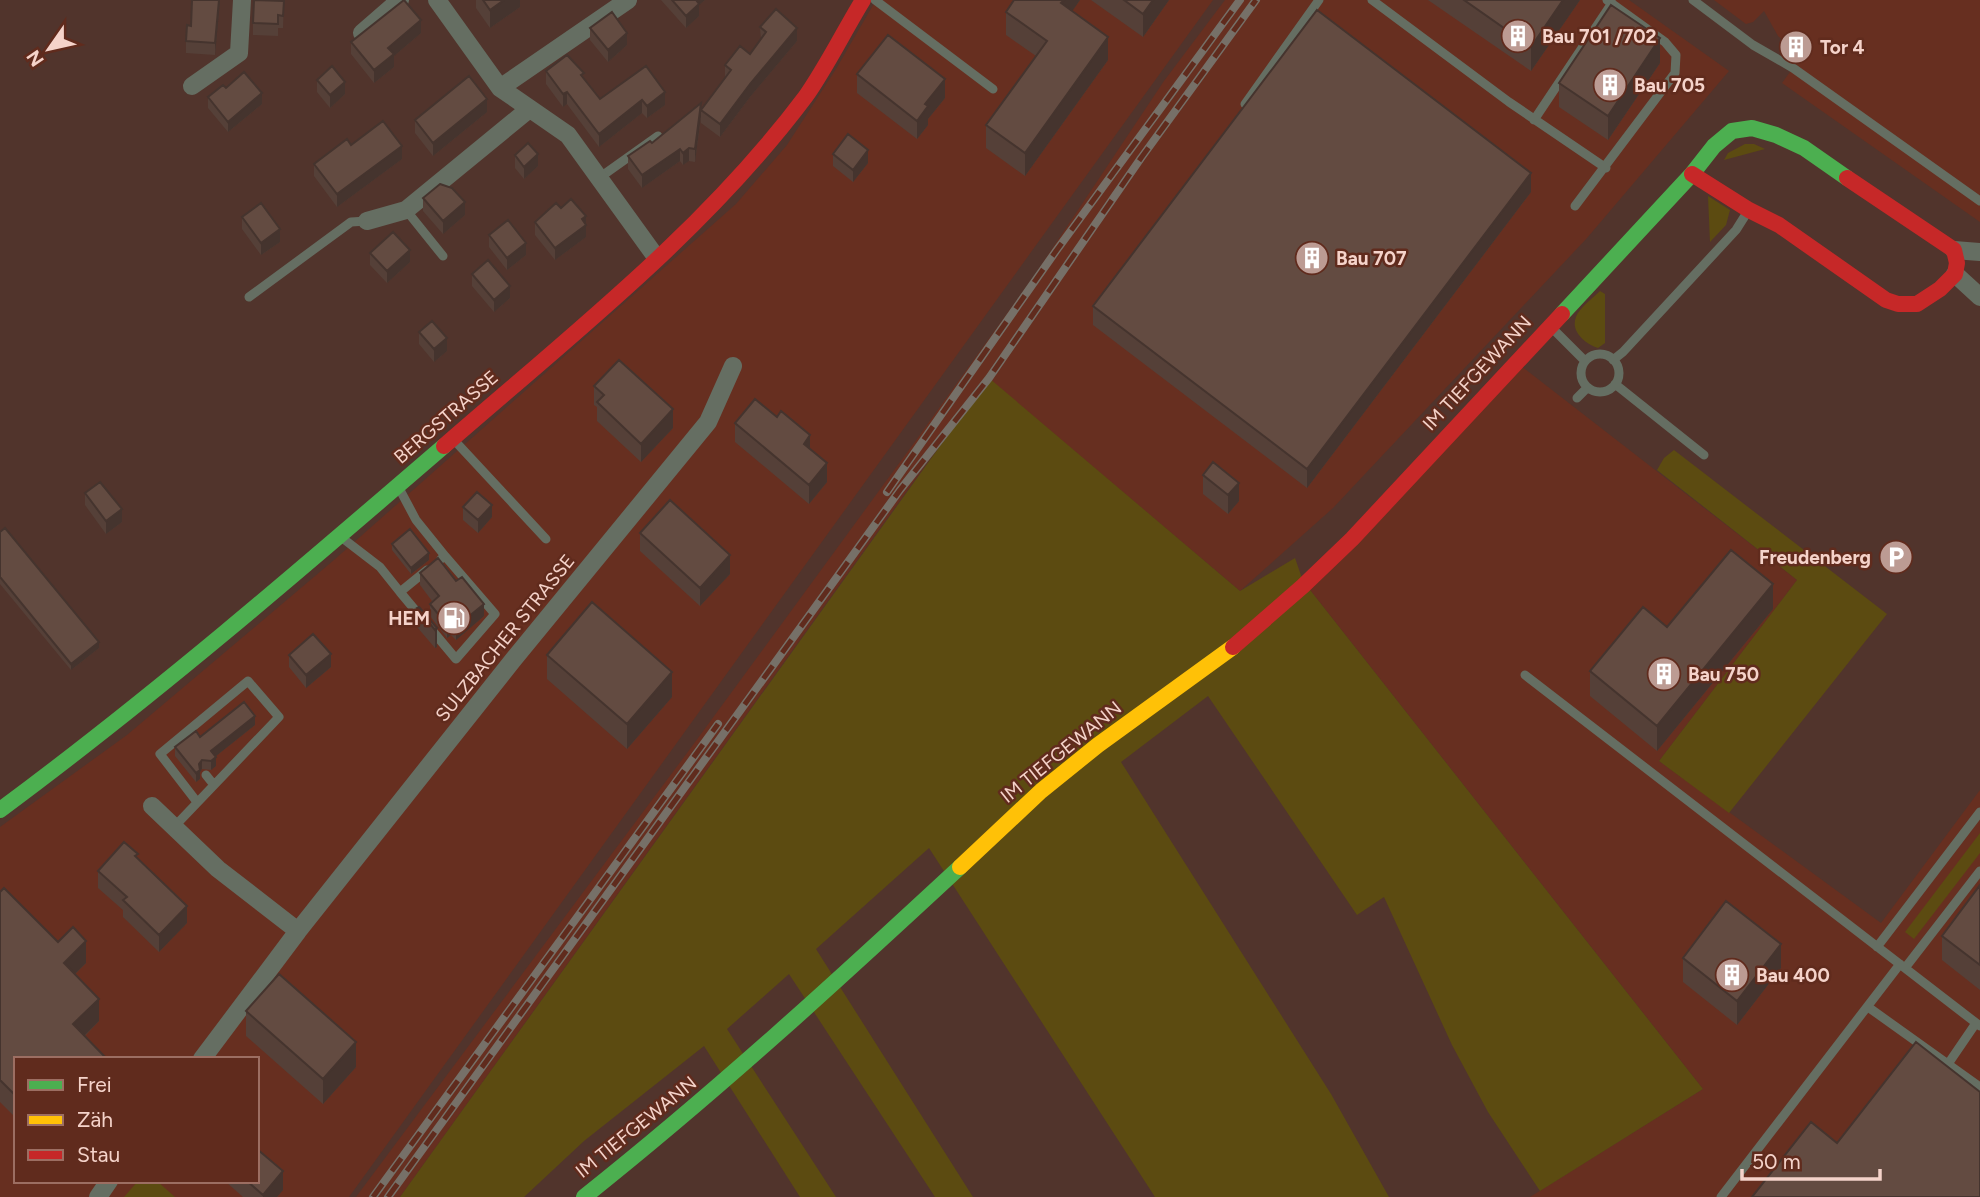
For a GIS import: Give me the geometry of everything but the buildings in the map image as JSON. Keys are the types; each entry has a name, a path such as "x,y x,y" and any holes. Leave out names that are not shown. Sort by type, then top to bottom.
{"street":[{"path":"192,86 239,52 242,0"},
{"path":"362,33 400,0"},
{"path":"437,0 500,88 528,110 568,135 656,257"},
{"path":"500,88 628,0"},
{"name":"BERGSTRASSE","path":"0,810 235,626 453,439 733,185 807,94 863,0"},
{"path":"367,221 406,210 528,110"},
{"name":"IM TIEFGEWANN","path":"584,1197 676,1124 807,1009 1041,791 1098,745 1230,649 1303,586 1352,539 1692,174 1714,146 1732,131 1752,128 1804,148 1954,250"},
{"path":"1692,174 1749,210 1779,225 1886,300 1898,305 1922,303 1955,274 1957,263 1954,250 1980,252"},
{"path":"1955,274 1980,297"},
{"name":"SULZBACHER STRASSE","path":"204,1057 298,931 513,660 708,422 733,366"},
{"path":"152,806 218,869 298,931"}],"lane":[{"path":"875,0 992,89"},
{"path":"1245,104 1319,0"},
{"path":"1372,0 1534,120 1606,168"},
{"path":"1693,0 1753,45 1793,68 1980,201"},
{"path":"1534,120 1609,2 1665,42 1676,55 1675,73 1575,206"},
{"path":"599,178 658,136"},
{"path":"406,210 443,256"},
{"path":"1613,360 1736,230 1749,210"},
{"path":"249,297 351,222 367,221"},
{"path":"1550,326 1585,361"},
{"path":"1598,355 1606,355 1613,360 1618,367 1619,376 1615,384 1602,392 1587,388 1581,375 1585,361 1598,355"},
{"path":"1615,384 1704,455"},
{"path":"1577,398 1587,388"},
{"path":"453,439 546,539"},
{"path":"340,535 380,567 456,659 495,614 416,520 398,486"},
{"path":"400,592 445,556"},
{"path":"1525,676 1978,1025 1948,1065"},
{"path":"174,827 279,717 248,681 160,754 197,802"},
{"path":"178,739 185,748"},
{"path":"206,775 214,785"},
{"path":"1877,947 1980,812"},
{"path":"1721,1197 1868,1007 1980,871"},
{"path":"1868,1007 1980,1087"}],"shaded area":[{"path":"876,0 1213,0 349,1197 0,1197 0,827 127,735 334,560 736,204 787,145"},
{"path":"1225,0 1629,0 1729,71 1587,238 1333,508 1240,591 988,378 400,1197 356,1197 914,443 1034,276 1164,81"},
{"path":"1714,0 1980,0 1980,222 1782,83 1801,57 1778,36 1764,11 1753,22 1746,24"},
{"path":"1745,144 1754,144 1765,149 1724,160 1728,153"},
{"path":"1708,196 1730,210 1726,225 1710,242"},
{"path":"1600,291 1605,294 1605,343 1598,348 1580,337 1575,322 1580,310"},
{"path":"1516,362 1797,580 1659,761 1881,923 1980,790 1980,1197 1530,1197 1703,1089 1303,581"},
{"path":"989,378 1240,591 1295,558 1303,581 1703,1089 1540,1191 1488,1112 1452,1045 1384,897 1357,915 1208,696 1121,762 1331,1094 1389,1197 1155,1197 929,848 816,949 973,1197 935,1197 789,974 727,1029 836,1197 800,1197 704,1046 584,1141 524,1197 400,1197"},
{"path":"1674,450 1887,614 1729,813 1659,761 1797,580 1657,470 1664,458"},
{"path":"1980,833 1980,853 1914,939 1905,932"},
{"path":"136,1183 159,1183 175,1197 124,1197"}],"railway":[{"path":"887,492 1056,251 1240,0"},
{"path":"388,1197 900,490 989,378 1141,158 1256,0"},
{"path":"373,1197 718,724"}],"traffic: fast":[{"path":"1562,314 1692,174 1714,146 1732,131 1752,128 1776,135 1804,148 1847,178"},
{"path":"0,810 170,678 444,446"},
{"path":"584,1197 729,1077 960,867"}],"traffic: slow":[{"path":"960,867 1041,791 1098,745 1233,647"}],"traffic: jam":[{"path":"444,446 587,323 725,192 806,96 863,0"},
{"path":"1692,174 1749,210 1779,225 1886,300 1898,304 1917,304 1940,289 1955,274 1957,263 1954,250 1847,178"},
{"path":"1233,647 1352,539 1562,314"}],"place":[{"name":"Bau 701 /702","path":"1518,36"},
{"name":"Tor 4","path":"1796,47"},
{"name":"Bau 705","path":"1610,85"},
{"name":"Bau 707","path":"1312,258"},
{"name":"Freudenberg","path":"1896,557"},
{"name":"HEM","path":"454,618"},
{"name":"Bau 750","path":"1664,674"},
{"name":"Bau 400","path":"1732,975"}]}
